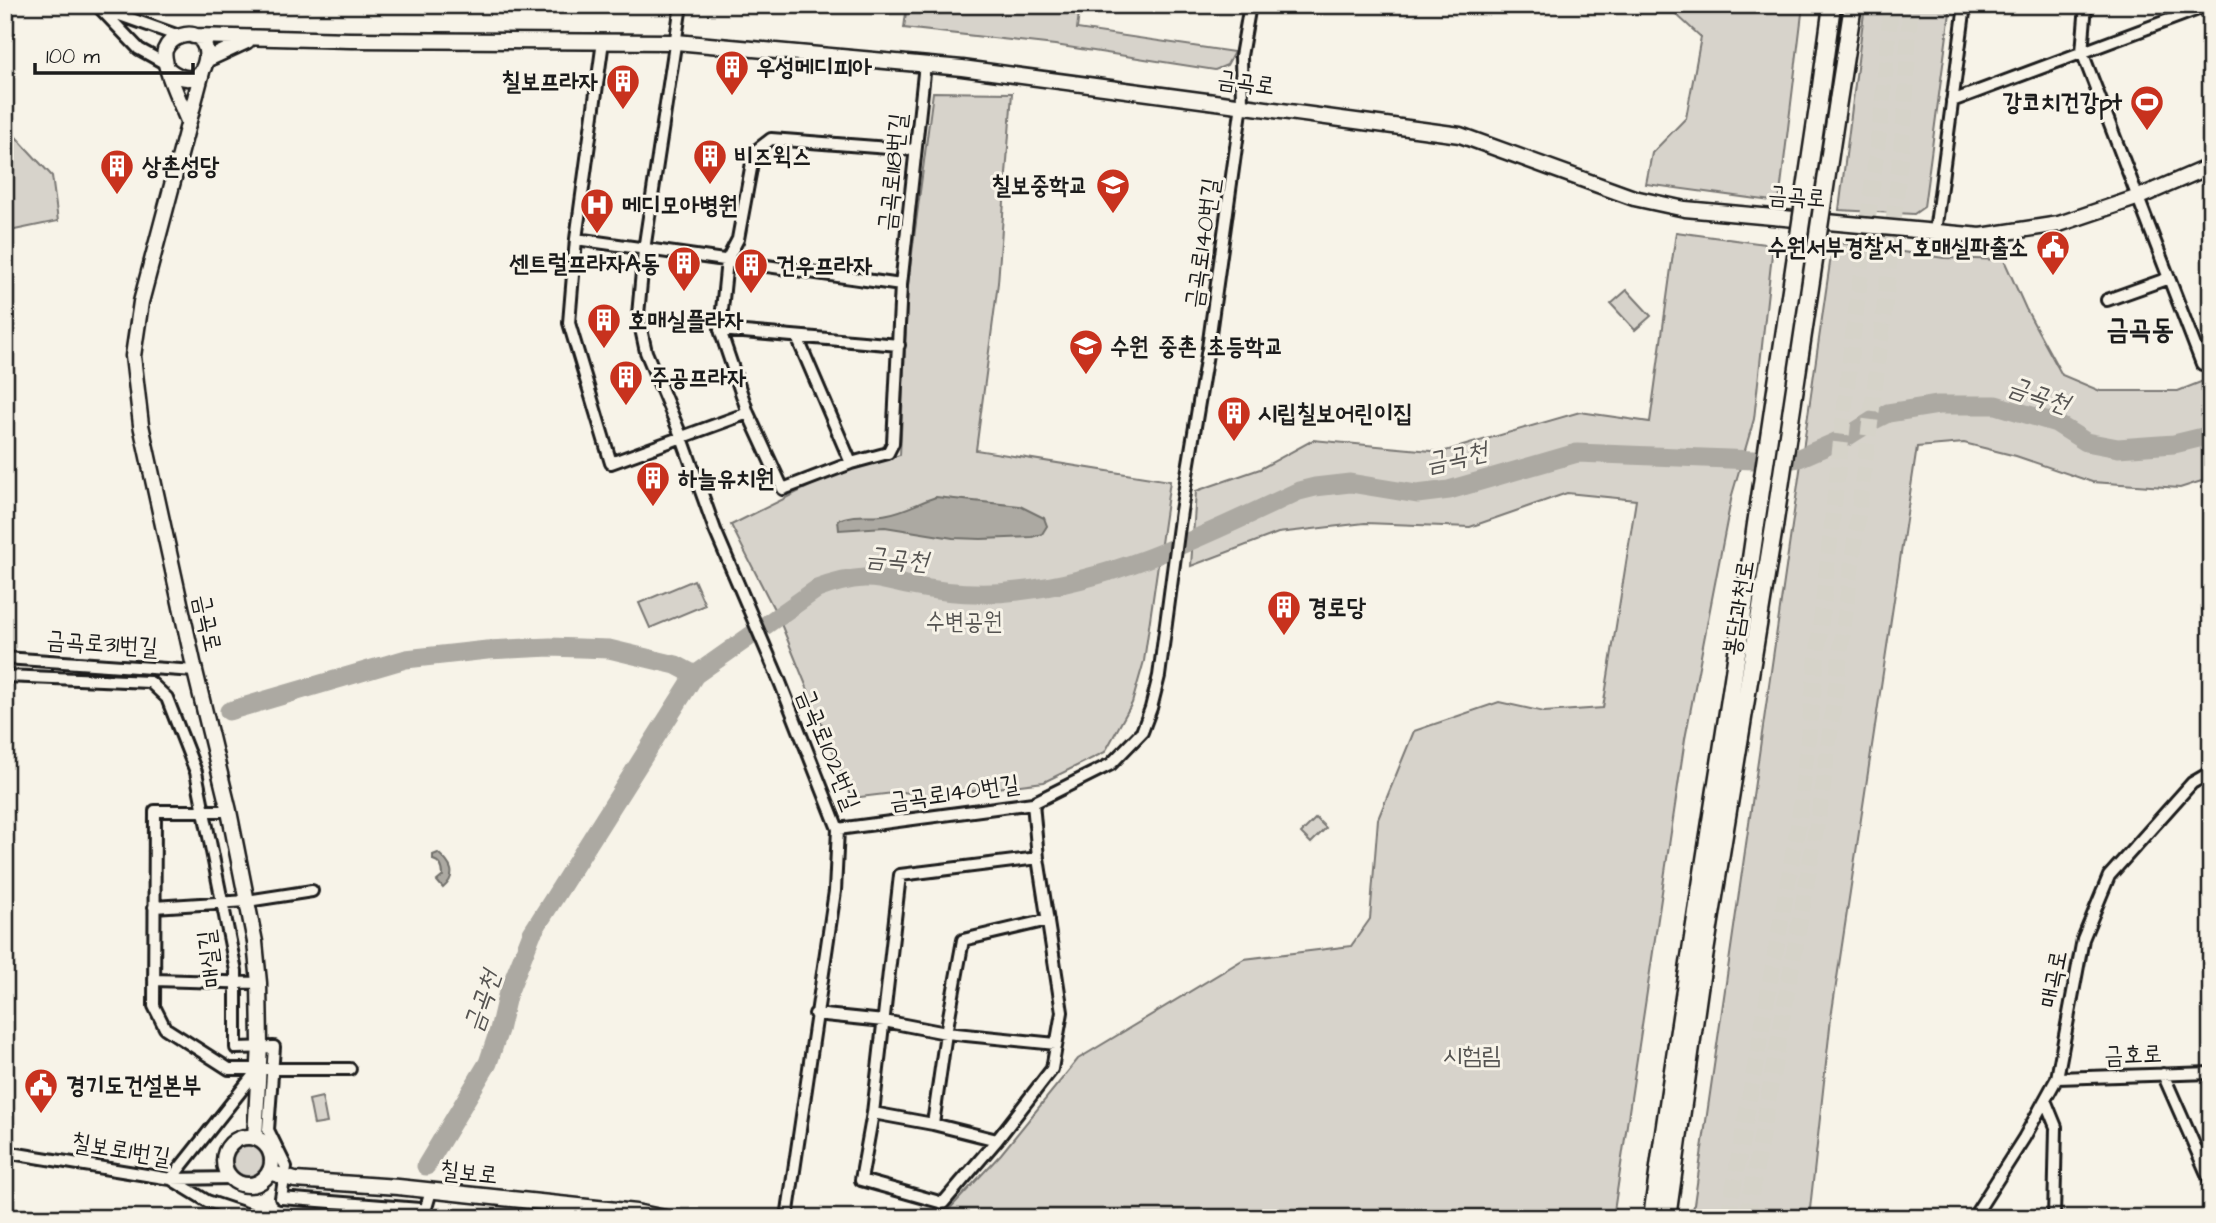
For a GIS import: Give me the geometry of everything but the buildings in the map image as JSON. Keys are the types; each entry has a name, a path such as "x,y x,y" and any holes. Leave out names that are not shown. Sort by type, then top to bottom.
{"highway":[{"name":"봉담과천로","path":"1653,1218 1684,988 1724,749 1832,5"},
{"name":"봉담과천로","path":"1667,1218 1699,989 1774,527 1853,5"}],"main road":[{"name":"금곡로","path":"186,36 676,42 925,64 1460,135 1634,198 1685,209 1981,236 2059,223 2139,197 2211,166"},
{"path":"167,67 176,76 194,77 205,65 205,45 186,36 173,39 165,50 167,67 188,121"},
{"name":"금곡로","path":"252,38 205,65 141,302 134,356 141,425 229,811 255,942 260,1047 266,1068 255,1138"},
{"path":"255,1138 265,1144 271,1154 270,1171 261,1181 250,1185 232,1178 225,1167 225,1154 237,1140 255,1138"},
{"name":"칠보로","path":"270,1171 295,1180 636,1212 664,1218"}],"street":[{"name":"금곡로102번길","path":"681,5 644,250 638,315 646,352 682,438 715,530 780,682 838,829 835,891 787,1218"},
{"name":"금곡로140번길","path":"838,829 1033,803 1111,764 1142,732 1159,676 1181,511 1208,348 1242,104 1241,56 1250,5"},
{"path":"1935,232 1965,5"},
{"path":"2087,5 2082,52 2202,364 2211,361"},
{"path":"1952,101 2209,5"},
{"path":"100,7 186,36"},
{"path":"100,7 139,49 167,67"},
{"path":"603,41 576,239 569,323 611,463 748,413 720,330 727,260 738,239 754,152 771,138 915,150"},
{"name":"금곡로118번길","path":"748,413 783,489 851,463 888,453 893,443 901,285 925,64"},
{"path":"576,239 901,285"},
{"path":"2108,300 2169,278"},
{"path":"720,330 898,345"},
{"path":"797,337 851,463"},
{"name":"금곡로31번길","path":"5,658 195,671"},
{"name":"매실길","path":"5,676 150,682 167,698 197,772 236,971 236,1048 260,1047"},
{"name":"매곡로","path":"1973,1218 2024,1138 2057,1078 2083,939 2109,876 2192,783 2211,772"},
{"path":"1033,803 1038,858 1062,1012 1052,1069 997,1140 943,1203 861,1180 873,1113 900,875 1038,858"},
{"path":"229,811 155,811 154,1006 166,1028 229,1069 350,1069"},
{"path":"154,907 247,901 312,891"},
{"path":"933,1124 946,1033 964,940 1048,920"},
{"path":"154,980 259,983"},
{"path":"815,1014 884,1021 946,1033 1056,1044"},
{"path":"266,1068 268,1130 286,1167 281,1198 420,1209 414,1218"},
{"path":"258,1218 207,1201 171,1179 266,1068"},
{"name":"금호로","path":"2057,1078 2211,1073"},
{"path":"2163,1074 2211,1183"},
{"path":"2045,1100 2056,1127 2054,1218"},
{"path":"873,1113 997,1140"},
{"name":"칠보로1번길","path":"5,1152 171,1179 232,1178"},
{"path":"423,1218 432,1191"}],"green space":[{"path":"907,5 1080,5 1077,29 1234,52 1227,65 1215,70 1055,45 904,28"},
{"path":"1666,5 1803,5 1779,202 1646,184 1652,153 1686,118 1701,37"},
{"path":"1865,5 1951,5 1924,207 1914,214 1839,210"},
{"name":"수변공원","path":"933,92 1012,93 998,283 976,450 1170,481 1144,661 1132,703 1105,752 1044,782 933,796 902,792 852,798 779,619 731,525 838,472 900,455 908,284"},
{"path":"5,125 52,176 58,221 5,232"},
{"name":"시험림","path":"1676,232 1773,245 1754,419 1732,495 1685,739 1613,1218 941,1218 1001,1154 1078,1059 1244,959 1351,946 1370,919 1378,819 1414,731 1499,702 1544,712 1603,708 1636,500 1567,493 1470,527 1365,523 1278,533 1191,566 1196,491 1260,469 1313,440 1442,452 1580,412 1650,422"},
{"path":"1833,242 1944,258 2004,260 2026,309 2062,375 2100,391 2178,391 2211,378 2211,478 2180,488 2092,482 2016,456 1964,443 1917,447 1831,1018 1809,1218 1692,1218"},
{"path":"1627,290 1651,316 1635,330 1611,304"},
{"path":"694,580 705,605 650,628 639,603"},
{"path":"1316,818 1326,828 1311,843 1301,833"},
{"path":"322,1097 327,1123 314,1125 309,1100"},
{"path":"248,1146 259,1150 263,1161 259,1172 248,1176 237,1172 233,1161 237,1150"}],"shaded area":[{"path":"936,497 1020,506 1044,518 1047,526 1042,534 1032,537 981,539 953,538 885,527 839,530 838,520 852,516 894,513"},
{"path":"438,853 451,870 450,879 443,888 437,881 443,876 442,868 433,860 433,855"}],"waterway":[{"name":"금곡천","path":"426,1166 488,1063 507,996 532,933 695,675 817,589 846,580 869,578 933,590 976,593 1055,585 1091,577 1162,553 1299,491 1315,487 1350,483 1417,494 1449,490 1577,453 1779,461 1799,458 1845,438 1888,413 1938,405 1996,405 2056,423 2086,442 2118,448 2174,444 2211,435"},
{"name":"금곡천","path":"229,711 406,659 487,650 550,647 609,649 676,665 695,675"}],"tunnel":[{"path":"1728,1218 1799,820 1852,342 1882,109 1891,5"},
{"path":"1747,1218 1821,802 1882,331 1905,112 1910,5"}],"place":[{"name":"우성메디피아","path":"732,97"},
{"name":"칠보프라자","path":"623,111"},
{"name":"강코치건강pt","path":"2147,132"},
{"name":"비즈윅스","path":"710,186"},
{"name":"상촌성당","path":"117,196"},
{"name":"칠보중학교","path":"1113,215"},
{"name":"메디모아병원","path":"597,235"},
{"name":"수원서부경찰서 호매실파출소","path":"2053,277"},
{"name":"센트럴프라자A동","path":"684,293"},
{"name":"건우프라자","path":"751,295"},
{"name":"호매실플라자","path":"604,350"},
{"name":"수원 중촌 초등학교","path":"1086,376"},
{"name":"주공프라자","path":"626,407"},
{"name":"시립칠보어린이집","path":"1234,443"},
{"name":"하늘유치원","path":"653,508"},
{"name":"경로당","path":"1284,637"},
{"name":"경기도건설본부","path":"41,1115"}],"district":[{"name":"금곡동","path":"2140,328"}]}
